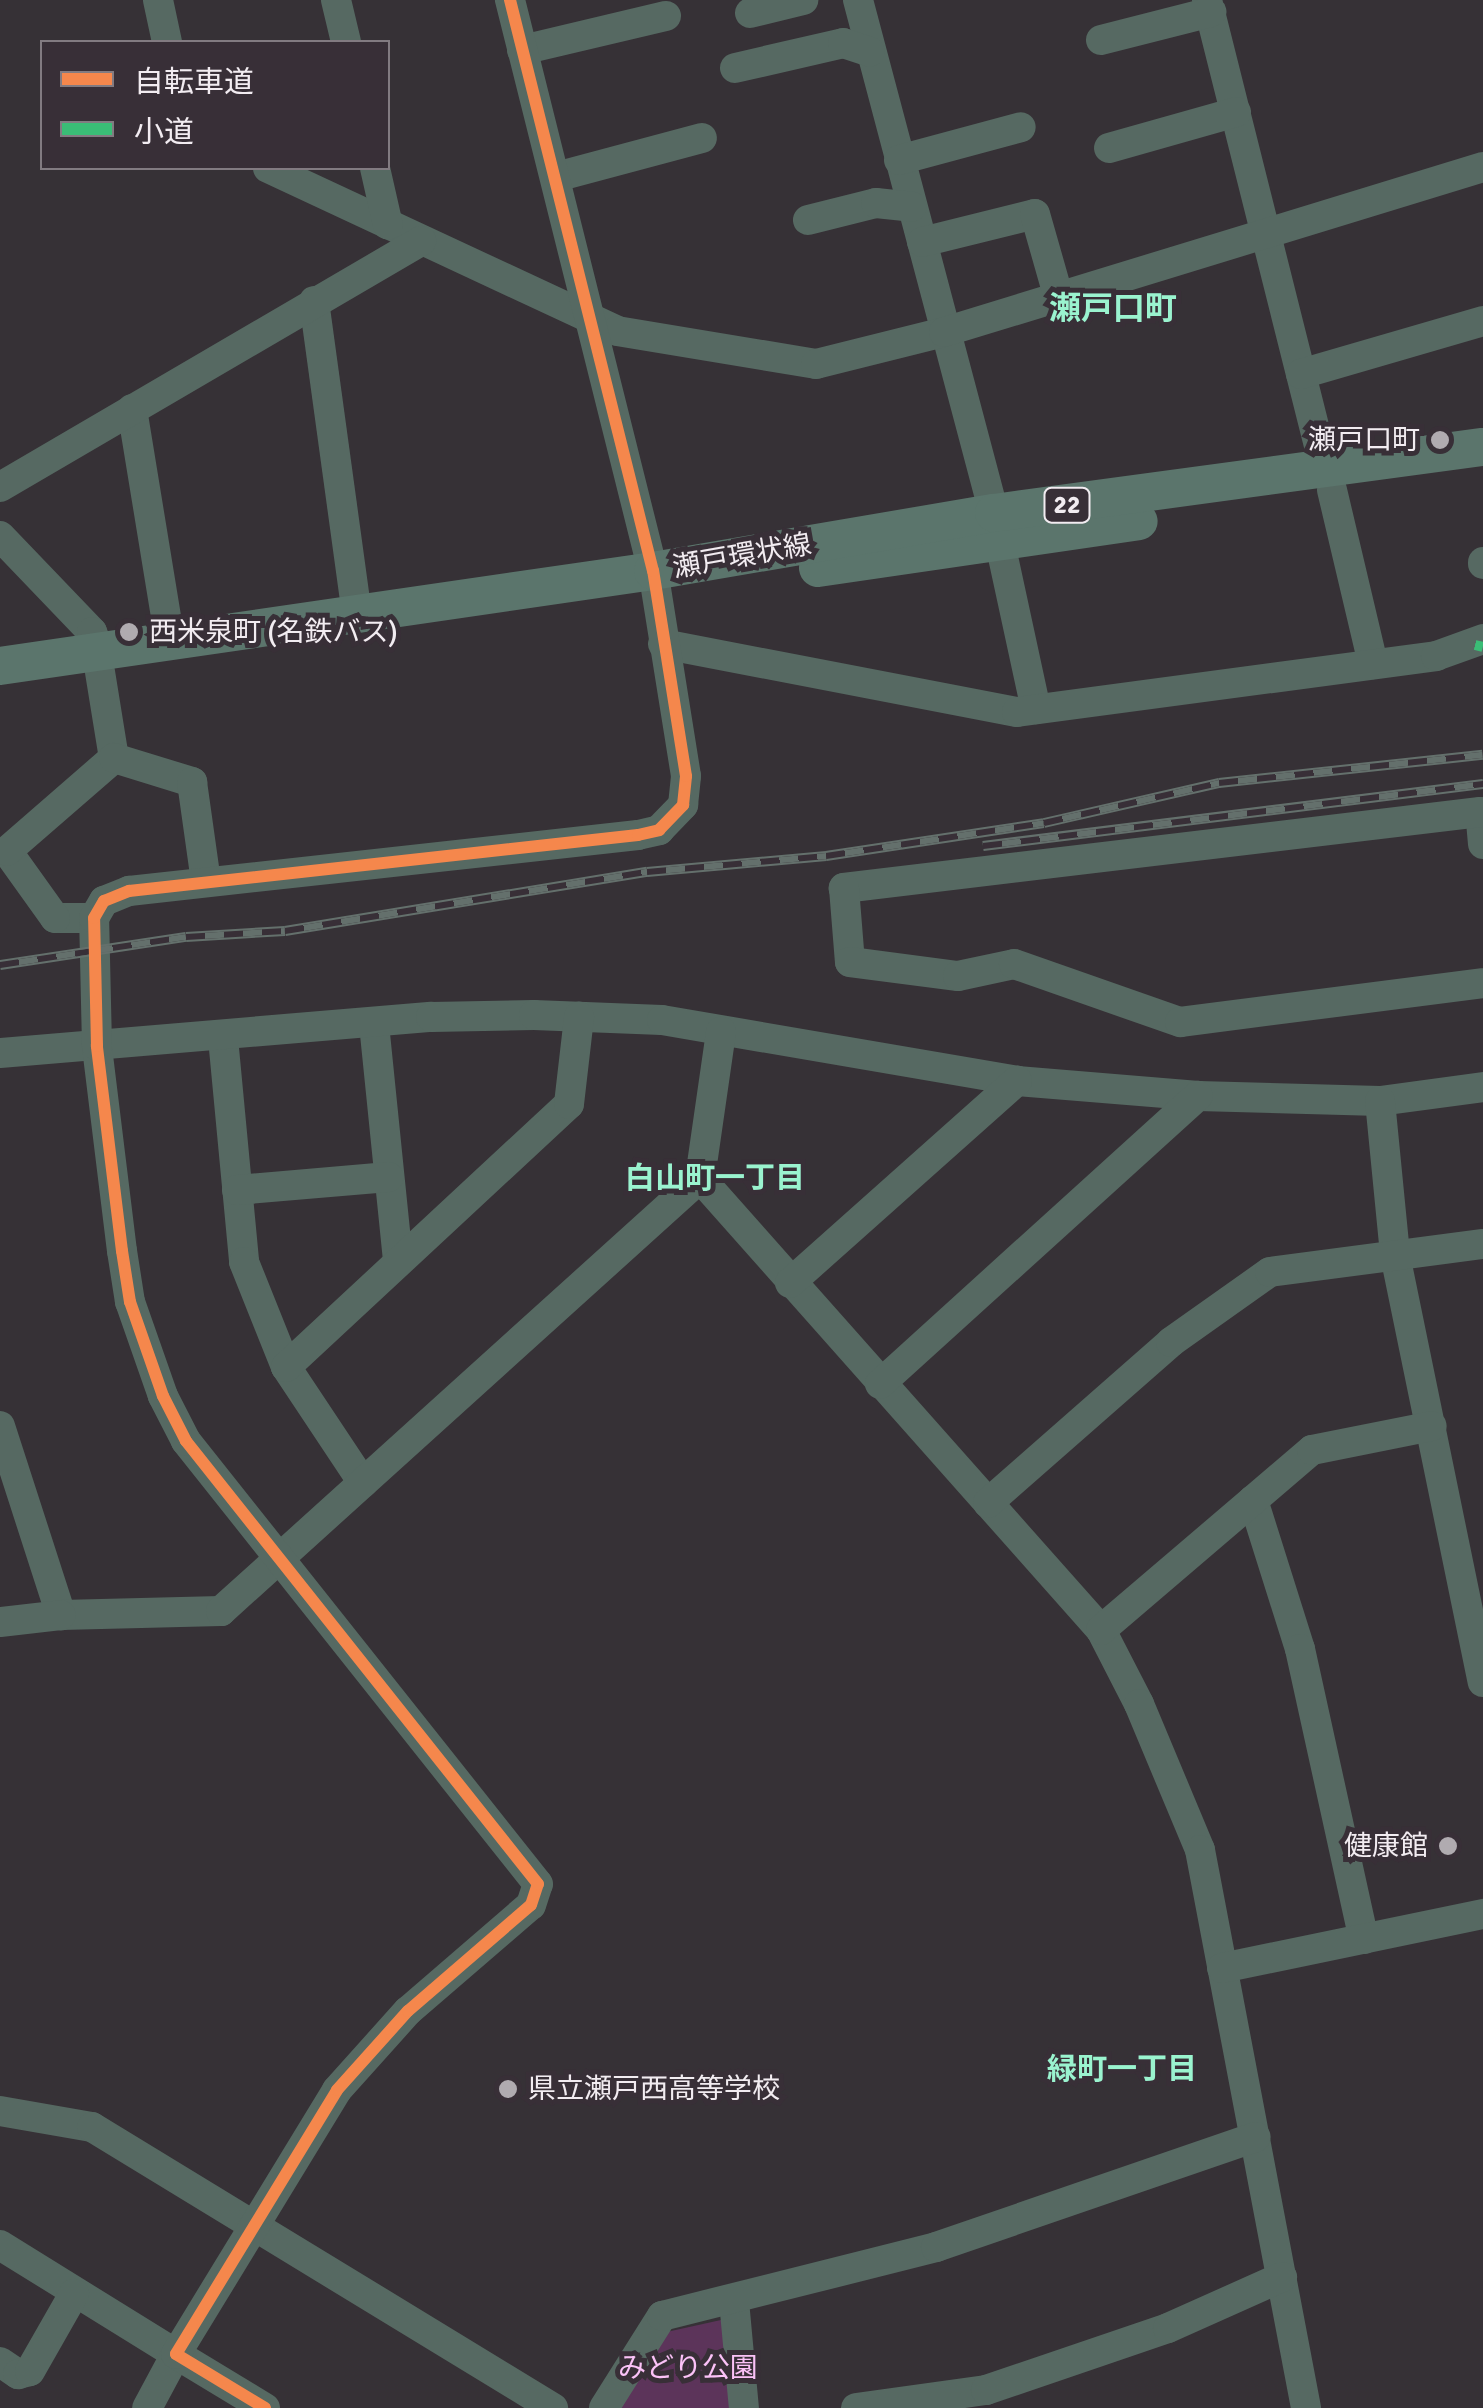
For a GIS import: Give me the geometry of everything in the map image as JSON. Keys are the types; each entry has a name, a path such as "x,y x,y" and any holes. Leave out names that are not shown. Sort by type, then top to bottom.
{"main road":[{"name":"瀬戸環状線","path":"0,666 100,661 654,581 1329,480 1483,448"},
{"name":"瀬戸環状線","path":"1329,480 1483,468"},
{"name":"瀬戸環状線","path":"0,687 170,642 357,614 654,581"}],"street":[{"path":"158,0 167,40"},
{"path":"336,0 346,40"},
{"path":"147,2408 314,2120 372,2047 538,1893 534,1875 186,1441 145,1347 128,1285 96,1034 94,918 104,902 128,891 659,830 672,821 686,792 654,581 593,321 510,0"},
{"path":"750,12 803,0"},
{"path":"858,0 997,528 1036,709"},
{"path":"1101,40 1209,6 1373,664"},
{"path":"522,50 666,16"},
{"path":"735,68 843,43 870,52"},
{"path":"1109,148 1236,112"},
{"path":"899,160 1021,126"},
{"path":"556,176 702,138"},
{"path":"272,170 617,331 816,364 944,332 1058,294 1483,168"},
{"path":"375,170 388,225"},
{"path":"808,220 876,203 912,207"},
{"path":"922,242 1035,214 1058,294"},
{"path":"0,488 421,241"},
{"path":"314,301 357,614"},
{"path":"1301,374 1483,321"},
{"path":"132,409 170,642"},
{"path":"0,536 92,632 114,758"},
{"path":"664,644 1018,712 1373,664 1480,643"},
{"path":"114,758 192,782 206,882"},
{"path":"94,918 54,918 3,852 114,758"},
{"path":"1483,844 1481,812 844,888 850,962 958,976 1014,964 1180,1022 1483,983"},
{"path":"0,1053 96,1034 223,1038 480,1015 662,1020 1017,1082 1198,1096 1380,1101 1483,1087"},
{"path":"286,1367 569,1104 579,1018"},
{"path":"374,1024 398,1260"},
{"path":"0,1622 61,1615 222,1611 700,1178 722,1032"},
{"path":"223,1038 244,1262 286,1367 363,1482"},
{"path":"790,1283 1017,1082"},
{"path":"880,1384 1198,1096"},
{"path":"1380,1101 1394,1255 1483,1682"},
{"path":"237,1190 388,1177"},
{"path":"700,1178 1101,1630 1194,1831 1306,2408"},
{"path":"988,1503 1171,1342 1270,1272 1483,1244"},
{"path":"0,1426 10,1491 61,1615"},
{"path":"1101,1630 1312,1450 1432,1426"},
{"path":"1254,1500 1300,1649 1364,1938"},
{"path":"1222,1968 1483,1914"},
{"path":"0,2111 92,2126 554,2408"},
{"path":"604,2408 662,2316 734,2301 936,2247 1256,2137"},
{"path":"0,2245 265,2408"},
{"path":"856,2408 986,2390 1168,2328 1282,2277"},
{"path":"0,2362 18,2374 30,2371 74,2294"},
{"path":"734,2301 744,2408"}],"green space":[{"name":"みどり公園","path":"721,2320 736,2408 618,2408 662,2333"}],"railway":[{"path":"0,965 186,937 285,931 647,872 826,856 1044,823 1219,783 1483,755"},
{"path":"983,846 1483,784"}],"marked path":[{"path":"1475,645 1483,647"}],"cycle path":[{"path":"265,2408 176,2354 337,2090 408,2011 531,1905 538,1884 186,1441 163,1396 130,1302 122,1251 97,1046 94,918 104,901 129,891 638,835 659,830 683,805 686,776 653,571 510,0"}],"place":[{"name":"瀬戸口町","path":"1440,440"},
{"name":"西米泉町 (名鉄バス)","path":"129,632"},
{"name":"健康館","path":"1448,1846"},
{"name":"県立瀬戸西高等学校","path":"508,2089"}],"district":[{"name":"瀬戸口町","path":"1113,309"},
{"name":"白山町一丁目","path":"715,1179"},
{"name":"緑町一丁目","path":"1122,2070"}]}
